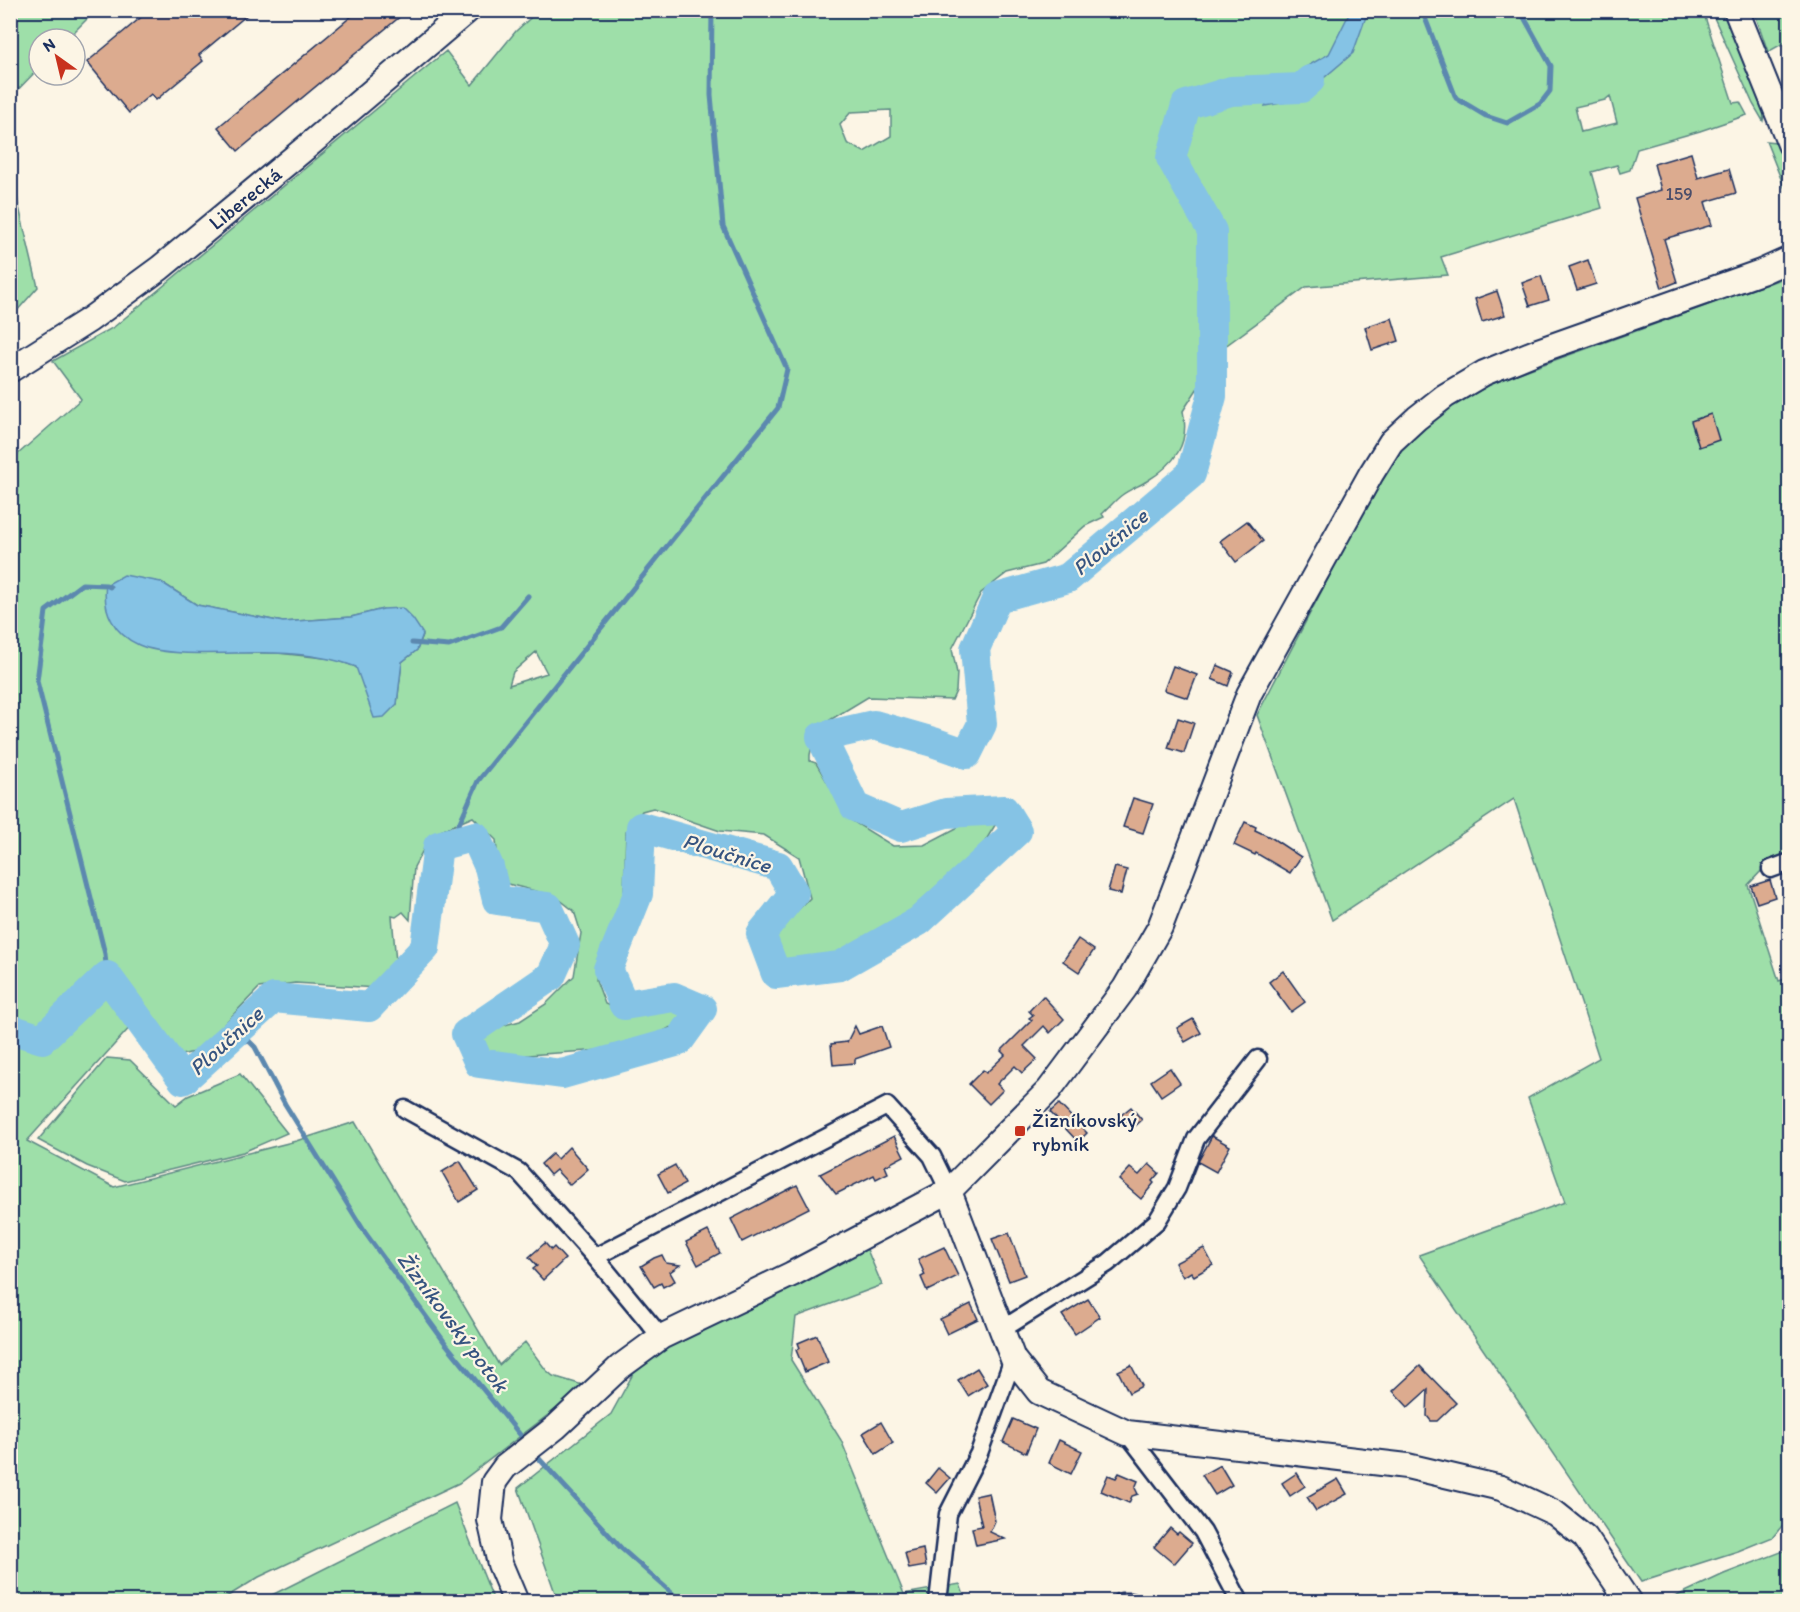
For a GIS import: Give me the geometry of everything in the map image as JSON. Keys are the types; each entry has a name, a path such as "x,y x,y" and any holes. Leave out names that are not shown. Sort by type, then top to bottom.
{"street":[{"name":"Liberecká","path":"10,370 89,320 160,267 468,10"},
{"path":"1736,10 1790,144"},
{"path":"516,1602 501,1564 490,1520 494,1482 505,1467 556,1427 620,1367 661,1337 792,1274 949,1191 1049,1090 1125,988 1160,927 1249,694 1391,442 1445,396 1484,373 1538,351 1761,272 1790,259"},
{"path":"1771,870 1790,862"},
{"path":"1001,1330 1108,1263 1157,1221 1177,1188 1196,1139 1258,1059"},
{"path":"595,1257 887,1106 932,1156 949,1191 1013,1359 1039,1392 1127,1433 1407,1466 1501,1488 1555,1514 1585,1537 1629,1602"},
{"path":"405,1109 519,1172 595,1257 661,1337"},
{"path":"938,1602 948,1514 979,1453 1013,1359"},
{"path":"1127,1433 1203,1532 1240,1602"},
{"path":"1121,1602 1131,1602"}],"green space":[{"path":"11,10 95,11 79,27 27,27 27,80 11,97"},
{"path":"538,11 1703,11 1733,103 1740,102 1747,115 1637,149 1630,170 1620,173 1617,165 1592,172 1602,208 1441,257 1448,275 1306,287 1224,347 1183,411 1185,423 1182,443 1173,460 1165,468 1119,497 1102,514 1104,517 1085,526 1043,564 1007,573 981,593 952,649 957,673 956,691 952,700 868,697 815,729 810,761 816,763 849,819 893,846 924,845 964,824 997,822 978,853 866,948 774,963 769,956 778,930 810,898 799,857 764,835 720,831 653,808 642,811 626,831 623,919 597,965 596,980 605,1004 627,1013 683,1008 684,1020 632,1048 498,1057 475,1042 475,1033 520,1021 546,1004 574,976 581,933 574,911 555,896 500,882 496,840 473,817 431,835 414,867 410,920 403,912 396,917 392,916 396,962 377,988 295,983 259,988 198,1051 177,1056 143,1024 142,1014 27,1141 114,1187 296,1141 355,1122 499,1365 525,1342 553,1376 586,1386 459,1483 259,1577 220,1601 11,1601 10,461 81,399 53,361 114,327 446,51 472,85 516,31","holes":["1610,96 1617,123 1581,132 1575,107 1605,100","891,110 891,136 864,152 847,143 840,125 851,112","161,582 197,605 283,622 351,617 383,609 423,635 417,650 402,662 397,704 356,667 334,659 277,653 158,650 138,644","536,652 547,673 509,685 513,672"]},
{"path":"1711,11 1726,11 1765,111 1763,121 1753,104"},
{"path":"1754,11 1789,11 1789,40 1768,52"},
{"path":"1766,141 1776,142 1779,145 1789,170 1789,199"},
{"path":"11,148 18,203 38,287 16,312 10,310"},
{"path":"1789,276 1789,858 1765,867 1748,885 1779,981 1790,977 1790,1516 1773,1537 1738,1551 1641,1582 1419,1255 1565,1202 1528,1098 1599,1058 1514,799 1332,920 1257,715 1390,460 1442,411 1497,381"},
{"path":"107,1058 130,1060 176,1105 188,1096 240,1074 287,1133 243,1152 125,1181 87,1166 38,1140"},
{"path":"863,1240 882,1285 796,1317 791,1360 841,1440 904,1594 960,1584 966,1601 558,1601 518,1488 611,1414 644,1354"},
{"path":"455,1503 494,1601 260,1601"},
{"path":"1789,1549 1789,1601 1666,1601 1724,1574"}],"water":[{"path":"1351,10 1368,11 1353,53 1298,100 1265,106 1274,85 1296,78 1302,69 1329,54"},
{"path":"124,575 161,582 197,605 283,622 351,617 383,609 402,608 423,634 417,650 402,662 397,704 384,717 374,718 356,667 317,657 285,653 169,652 139,645 130,640 112,621 105,595 106,585"}],"building":[{"path":"150,10 253,10 199,55 203,61 156,100 151,94 129,113 87,62"},
{"path":"359,10 408,10 238,151 218,127"},
{"path":"1691,153 1698,178 1729,169 1736,193 1705,202 1712,225 1664,239 1677,282 1662,288 1635,198 1661,190 1654,164"},
{"path":"1588,260 1596,284 1577,290 1569,267"},
{"path":"1541,276 1549,300 1530,306 1522,283"},
{"path":"1497,291 1505,315 1482,322 1475,299"},
{"path":"1392,318 1399,341 1372,350 1365,327"},
{"path":"1711,414 1719,440 1699,447 1691,421"},
{"path":"1247,521 1263,541 1236,562 1220,541"},
{"path":"1217,665 1233,672 1228,686 1212,679"},
{"path":"1173,666 1197,675 1188,698 1164,690"},
{"path":"1178,718 1194,723 1184,753 1168,748"},
{"path":"1133,798 1153,804 1143,833 1123,827"},
{"path":"1245,822 1301,857 1290,873 1256,853 1255,855 1234,845"},
{"path":"1115,867 1127,870 1121,894 1108,891"},
{"path":"1770,880 1775,897 1757,903 1751,886"},
{"path":"1078,939 1094,950 1079,972 1063,961"},
{"path":"1283,971 1305,1002 1291,1012 1269,982"},
{"path":"1043,996 1064,1019 1050,1033 1044,1026 1024,1046 1037,1059 1022,1073 1015,1066 997,1084 1003,1090 989,1104 969,1084 983,1070 986,1073 1005,1055 1001,1051 1032,1020 1029,1018 1033,1015 1029,1011"},
{"path":"1193,1019 1201,1033 1185,1042 1177,1028"},
{"path":"855,1026 859,1034 882,1026 889,1047 855,1059 855,1063 833,1065 831,1044 847,1042"},
{"path":"1170,1068 1180,1083 1161,1096 1151,1081"},
{"path":"1059,1104 1087,1133 1078,1142 1050,1112"},
{"path":"1131,1107 1142,1120 1133,1128 1121,1115"},
{"path":"894,1136 904,1156 885,1166 888,1173 876,1179 874,1175 836,1194 820,1174"},
{"path":"1212,1136 1230,1146 1216,1172 1198,1162"},
{"path":"569,1147 588,1169 570,1185 556,1170 550,1175 541,1164 552,1154 557,1159"},
{"path":"460,1161 478,1190 459,1202 442,1172"},
{"path":"1149,1164 1159,1173 1141,1199 1119,1180 1130,1168 1139,1175"},
{"path":"675,1165 685,1184 668,1193 658,1174"},
{"path":"797,1185 809,1208 742,1242 731,1219"},
{"path":"708,1231 720,1253 698,1265 686,1242"},
{"path":"1009,1233 1025,1275 1009,1281 992,1239"},
{"path":"545,1243 551,1250 554,1247 565,1259 543,1280 533,1269 537,1266 529,1257"},
{"path":"944,1247 958,1276 927,1291 921,1277 925,1275 918,1259"},
{"path":"1204,1248 1213,1265 1194,1276 1191,1272 1183,1277 1175,1263"},
{"path":"662,1255 666,1263 680,1265 670,1272 675,1281 663,1287 661,1283 654,1287 641,1266"},
{"path":"1088,1299 1100,1317 1075,1334 1062,1315"},
{"path":"971,1304 978,1319 947,1334 940,1319"},
{"path":"817,1335 828,1362 805,1372 796,1350 800,1348 798,1343"},
{"path":"1131,1365 1142,1386 1129,1393 1118,1371"},
{"path":"1420,1366 1456,1403 1437,1421 1431,1421 1427,1416 1428,1389 1408,1407 1393,1391"},
{"path":"977,1368 987,1384 968,1396 958,1380"},
{"path":"1013,1419 1036,1429 1026,1453 1003,1442"},
{"path":"881,1422 893,1443 876,1454 863,1433"},
{"path":"1059,1440 1082,1451 1071,1474 1049,1463"},
{"path":"1220,1465 1232,1485 1215,1495 1202,1475"},
{"path":"938,1468 950,1478 937,1493 926,1483"},
{"path":"1119,1473 1138,1481 1135,1488 1138,1494 1132,1496 1129,1503 1101,1491 1108,1475 1116,1478"},
{"path":"1297,1473 1305,1486 1290,1496 1282,1483"},
{"path":"1338,1479 1347,1494 1316,1511 1307,1497"},
{"path":"989,1493 995,1521 990,1532 1005,1539 976,1545 972,1528 982,1526 975,1496"},
{"path":"1170,1528 1192,1543 1174,1564 1154,1547"},
{"path":"923,1549 926,1566 909,1569 905,1553"}],"waterway":[{"path":"451,842 478,781 778,408 787,369 723,226 711,95 712,10"},
{"path":"1422,10 1456,98 1486,116 1507,123 1540,104 1550,91 1551,66 1520,10"},
{"name":"Ploučnice","path":"10,1029 42,1039 107,976 183,1080 274,998 369,1007 425,948 438,846 475,836 489,867 497,900 548,907 565,945 551,976 466,1034 479,1063 562,1074 679,1041 702,1009 674,997 624,1005 608,969 638,894 641,827 778,866 794,893 761,934 776,974 840,966 919,921 1017,831 1004,810 946,813 901,827 855,807 821,737 874,725 967,754 982,724 975,649 997,598 1068,578 1191,474 1212,396 1212,231 1171,158 1186,105 1231,91 1301,88 1310,80"},
{"path":"107,976 105,954 37,681 46,611 82,584 110,587"},
{"path":"412,643 449,646 501,627 528,596"},
{"name":"Žizníkovský potok","path":"239,1031 255,1047 285,1104 366,1234 446,1344 526,1442"},
{"name":"Žizníkovský potok","path":"533,1452 622,1549 682,1602"}],"place":[{"name":"Žizníkovský rybník","path":"1020,1131"}]}
